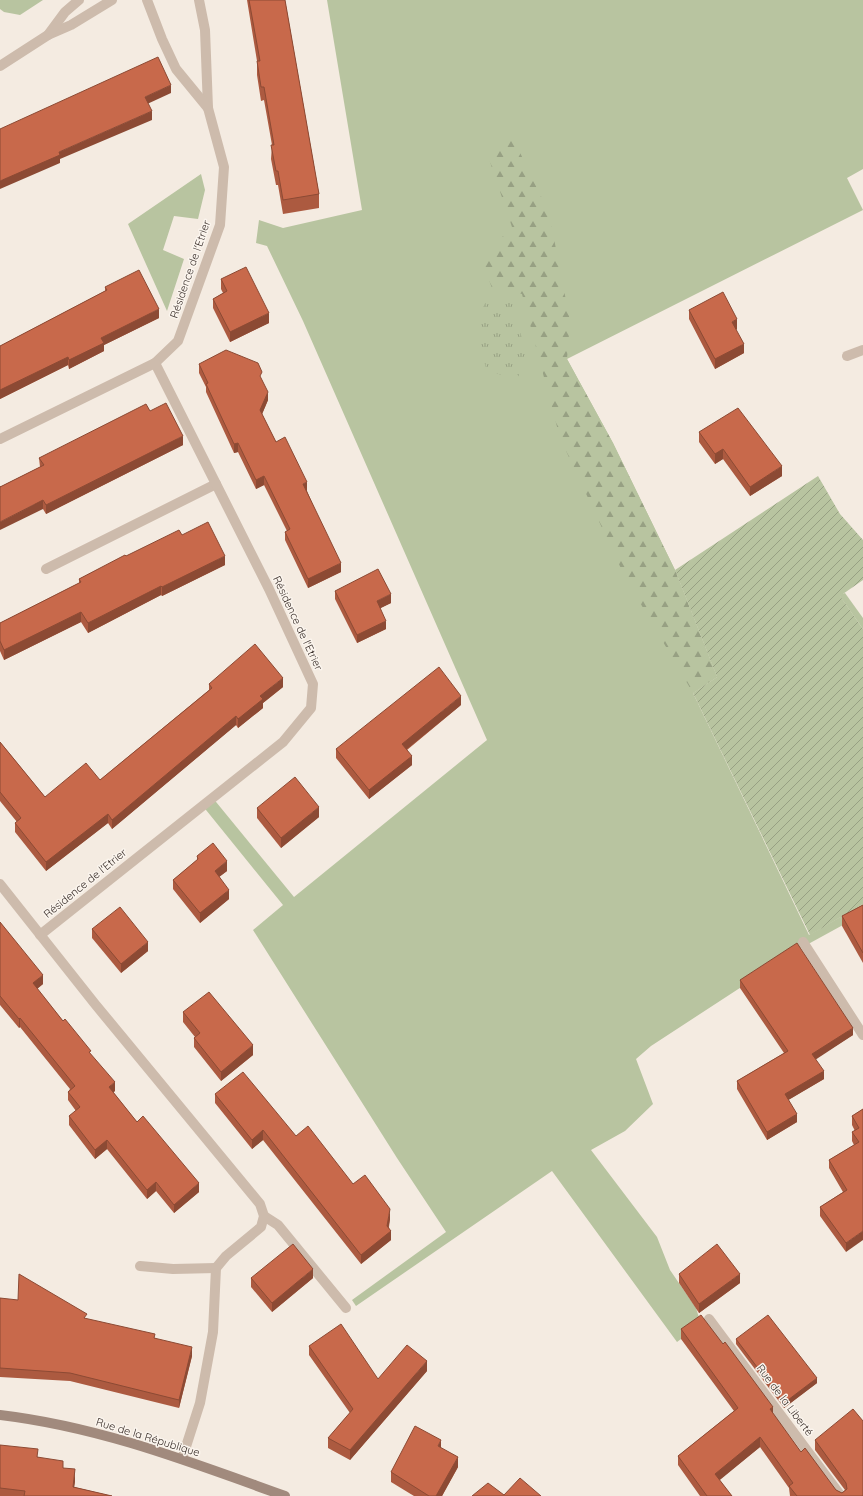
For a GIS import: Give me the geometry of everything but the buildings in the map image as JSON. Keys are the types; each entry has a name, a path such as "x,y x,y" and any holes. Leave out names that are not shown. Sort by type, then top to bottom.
{"main road":[{"name":"Rue de la République","path":"0,1415 61,1424 110,1436 182,1459 286,1496"}],"street":[{"path":"48,35 65,12 79,0"},
{"path":"1,63 48,35 71,25 112,0"},
{"name":"Résidence de l'Etrier","path":"0,439 155,363 178,341 220,226 224,167 208,108 176,69 162,39 147,0"},
{"path":"199,0 205,30 208,108"},
{"path":"847,356 863,350"},
{"name":"Résidence de l'Etrier","path":"40,935 283,742 311,708 313,684 269,589 155,363"},
{"path":"46,568 216,484"},
{"name":"Résidence de l'Etrier","path":"0,884 95,1004 260,1204 264,1216"},
{"path":"804,942 863,1035"},
{"path":"182,1459 200,1403 213,1332 216,1268 226,1256 261,1227 264,1216 278,1225 346,1308"},
{"path":"140,1266 173,1269 216,1268"},
{"name":"Rue de la Liberté","path":"709,1319 841,1496"}],"green space":[{"path":"0,0 43,0 20,15 4,12 0,9"},
{"path":"327,0 863,0 863,169 847,178 863,210 567,359 613,443 675,570 717,677 693,693 809,935 863,904 863,914 801,948 651,1046 636,1059 653,1104 625,1131 591,1150 657,1237 670,1270 696,1308 701,1324 677,1342 552,1171 356,1306 352,1300 446,1232 397,1158 253,930 283,905 202,805 212,797 294,897 487,740 303,321 267,246 256,243 259,220 283,228 362,210"},
{"path":"513,138 549,213 570,321 567,359 613,443 675,570 717,677 693,693 625,577 560,438 522,294 492,288 481,259 512,227 487,153"},
{"path":"201,174 205,190 198,219 174,216 163,250 184,259 167,311 128,224"},
{"path":"489,297 511,298 527,357 516,381 486,369 475,320"},
{"path":"818,476 840,514 863,540 863,580 840,596 863,629 863,904 810,935 693,693 717,677 675,570"},
{"path":"845,593 863,618 863,629 839,595"}]}
